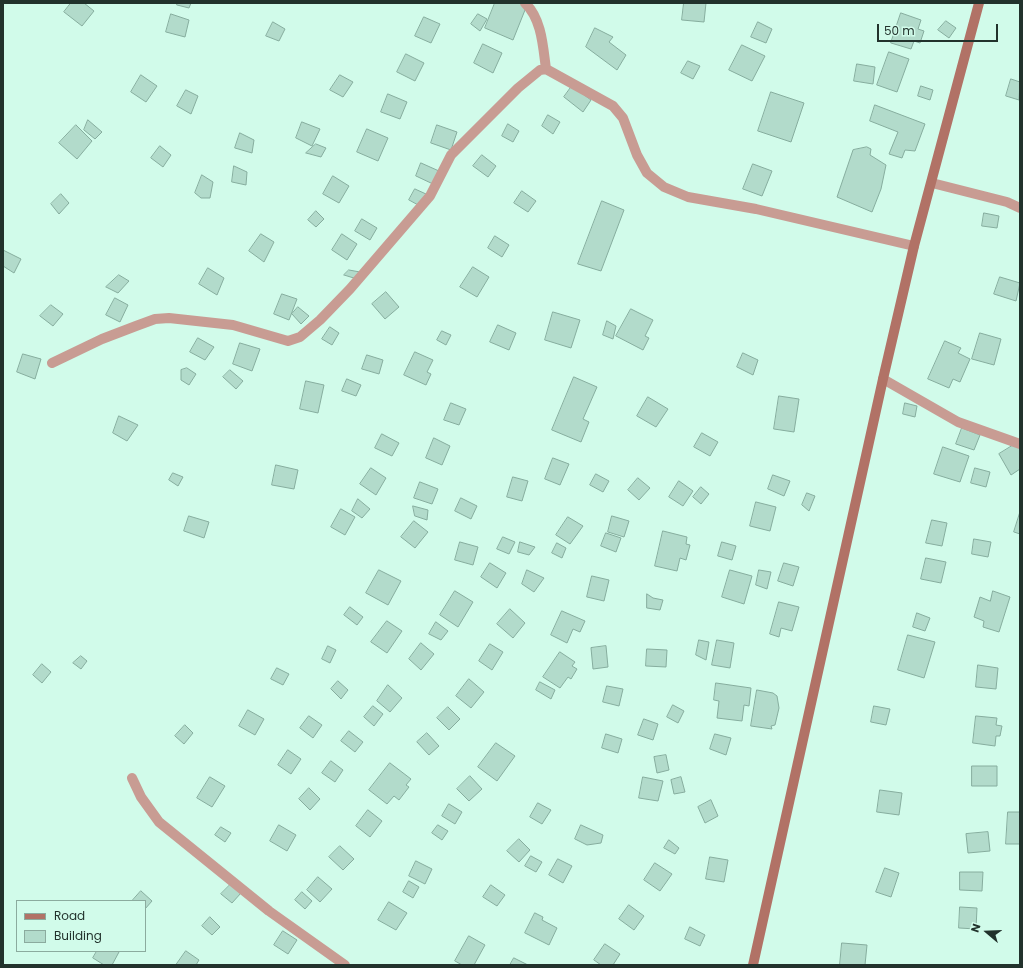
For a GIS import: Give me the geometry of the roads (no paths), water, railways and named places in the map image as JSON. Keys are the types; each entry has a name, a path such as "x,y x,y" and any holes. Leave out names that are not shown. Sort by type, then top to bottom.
{"main road":[{"path":"753,965 914,246 979,3"}],"street":[{"path":"525,3 532,10 540,30 546,69"},
{"path":"52,363 102,339 154,319 169,318 232,325 288,341 300,337 320,320 350,289 430,196 451,155 518,88 540,70 546,69 613,106 623,118 636,155 647,172 664,187 695,199 756,209 914,246"},
{"path":"932,183 1007,202 1020,208"},
{"path":"883,379 958,422 1020,444"},
{"path":"132,778 140,797 159,822 269,911 345,965"}]}
